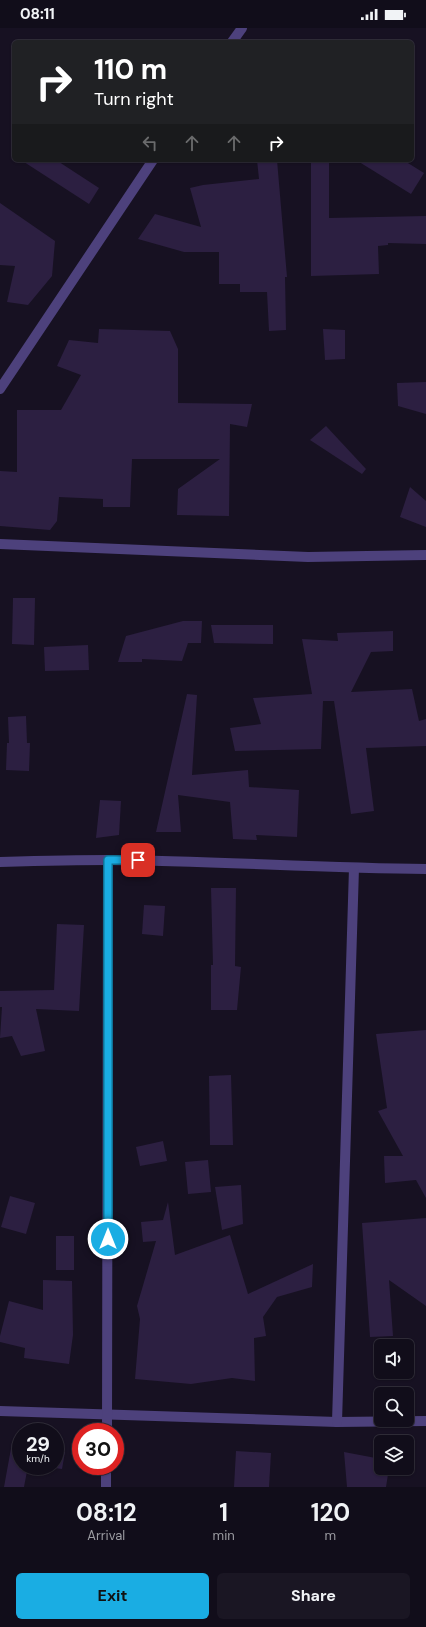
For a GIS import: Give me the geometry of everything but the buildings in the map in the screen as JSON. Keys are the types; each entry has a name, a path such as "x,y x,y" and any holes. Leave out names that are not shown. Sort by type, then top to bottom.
{"street":[{"path":"233,40 242,28"},
{"path":"0,389 152,162"},
{"path":"0,544 308,557 426,555"},
{"path":"107,1423 108,860"},
{"path":"0,862 108,860 426,869"},
{"path":"337,1422 354,868"},
{"path":"0,1411 108,1413 337,1422 426,1421"},
{"path":"106,1475 106,1487"}],"route":[{"path":"108,1239 108,860 138,860"}]}
